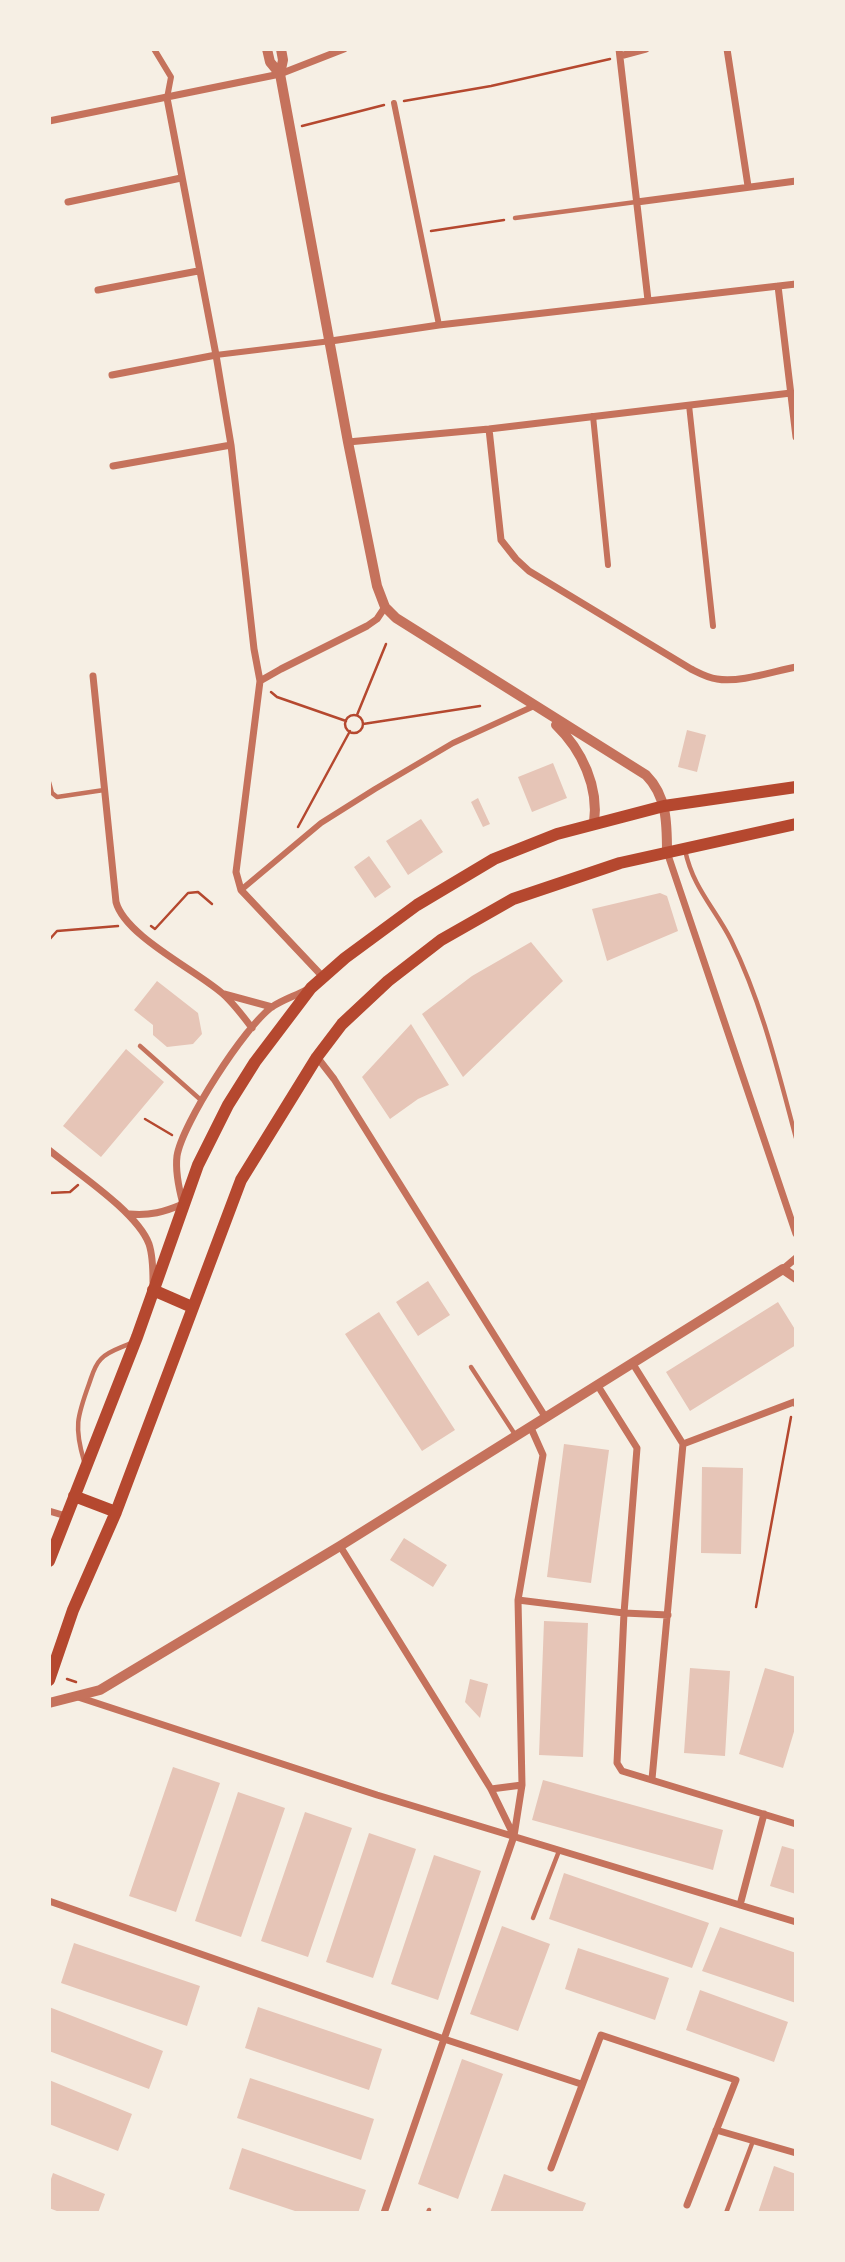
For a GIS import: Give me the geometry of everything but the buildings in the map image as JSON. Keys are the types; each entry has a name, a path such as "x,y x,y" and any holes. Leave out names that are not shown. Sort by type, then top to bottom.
{"main road":[{"path":"49,1561 135,1342 183,1204 207,1146 228,1105 255,1062 311,988 345,958 417,905 494,859 557,834 664,806 796,787"},
{"path":"49,1680 73,1611 116,1512 241,1180 317,1057 342,1024 398,973 468,923 513,899 620,863 796,824"},
{"path":"153,1290 192,1307"},
{"path":"74,1496 116,1512"}],"street":[{"path":"154,49 171,77 167,98 231,445 260,681 236,872 241,890 323,977"},
{"path":"267,49 270,62 280,74"},
{"path":"281,49 283,60 280,74 348,442 377,586 385,607 396,618 646,775 660,794 667,827 667,852 796,1234"},
{"path":"49,121 280,74 344,49"},
{"path":"646,49 620,53 648,300"},
{"path":"727,49 748,186"},
{"path":"394,103 439,325"},
{"path":"68,202 181,178"},
{"path":"637,202 796,181"},
{"path":"98,290 198,271"},
{"path":"112,375 216,355 439,325 796,284"},
{"path":"778,286 796,438"},
{"path":"348,442 489,429 790,393"},
{"path":"688,405 713,626"},
{"path":"593,416 608,565"},
{"path":"489,429 501,540 529,571 705,676 733,680 796,667"},
{"path":"113,466 231,445"},
{"path":"260,681 367,626 377,619 385,607"},
{"path":"93,676 116,902 121,915 163,951 223,993 252,1028"},
{"path":"241,890 321,823 375,789 453,743 534,706"},
{"path":"544,713 576,748 592,783 595,797 594,823"},
{"path":"129,1214 154,1214 183,1204 178,1185 177,1158 181,1139 202,1101 225,1064 272,1007 311,988"},
{"path":"223,993 272,1007"},
{"path":"317,1057 334,1079 546,1418"},
{"path":"49,1150 129,1214 144,1234 150,1246 153,1290"},
{"path":"49,1703 100,1690 531,1428 783,1269 796,1258"},
{"path":"783,1269 796,1278"},
{"path":"634,1364 683,1444 652,1779"},
{"path":"598,1386 637,1448 624,1613 617,1763 622,1772 796,1824"},
{"path":"683,1444 795,1403"},
{"path":"384,2213 514,1836 522,1785 518,1600 543,1455 531,1428"},
{"path":"51,1511 66,1516"},
{"path":"340,1546 491,1789 514,1836"},
{"path":"518,1600 624,1613 667,1615"},
{"path":"78,1697 365,1791 796,1922"},
{"path":"491,1789 522,1785"},
{"path":"740,1905 764,1814"},
{"path":"49,1901 581,2084"},
{"path":"551,2168 601,2035 736,2080 687,2205"},
{"path":"716,2130 796,2153"}],"lane":[{"path":"515,218 637,202"},
{"path":"49,782 52,793 57,797 104,790"},
{"path":"685,848 689,870 730,939 755,998 796,1138"},
{"path":"140,1046 202,1101"},
{"path":"85,1467 76,1432 78,1416 94,1369 109,1353 135,1342"},
{"path":"471,1367 516,1437"},
{"path":"533,1918 559,1850"},
{"path":"726,2213 753,2141"}],"path":[{"path":"291,128 394,103 491,86 620,53"},
{"path":"420,232 515,218"},
{"path":"358,715 386,644"},
{"path":"260,681 277,697 346,721"},
{"path":"363,724 480,706"},
{"path":"350,732 346,721 349,716 358,715"},
{"path":"350,732 358,732 363,724 358,715"},
{"path":"295,832 350,732"},
{"path":"49,940 57,931 114,928 127,922 134,914 155,929 188,893 198,892 212,904"},
{"path":"145,1119 163,1130"},
{"path":"49,1193 70,1192 84,1178"},
{"path":"756,1606 795,1403"}]}
